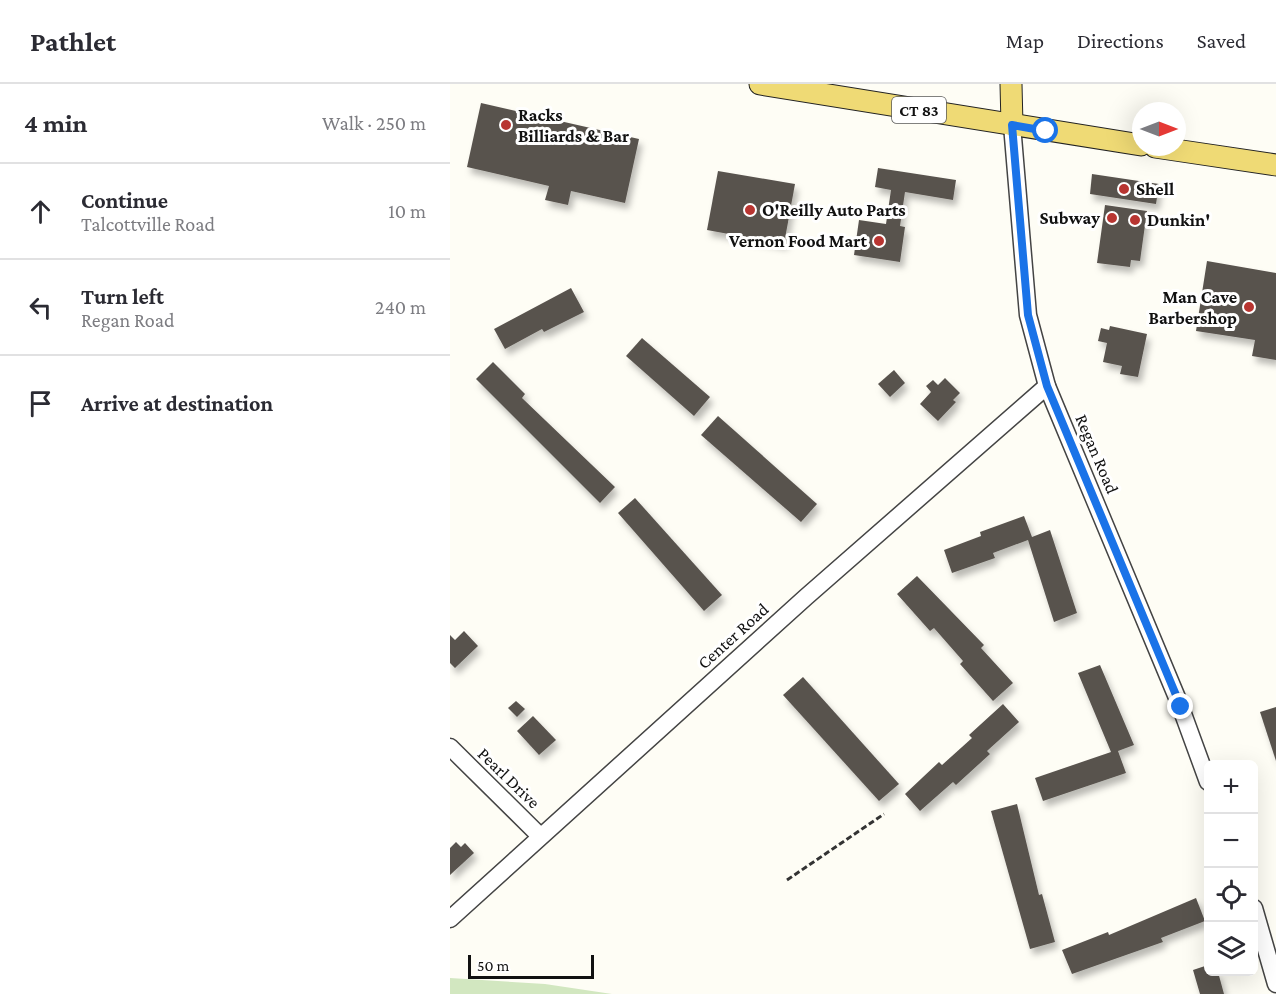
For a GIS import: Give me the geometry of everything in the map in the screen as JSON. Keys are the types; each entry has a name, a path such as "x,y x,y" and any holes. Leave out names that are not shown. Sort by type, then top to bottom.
{"main road":[{"name":"CT 83","path":"760,84 1132,144"},
{"path":"1011,84 1012,125"},
{"path":"1186,152 1276,165"}],"street":[{"name":"Regan Road","path":"1012,125 1028,315 1047,386 1178,700 1204,769"},
{"name":"Center Road","path":"450,919 540,836 1047,386"},
{"name":"Pearl Drive","path":"450,747 540,836"},
{"path":"1258,922 1276,984"}],"path":[{"path":"787,880 797,871 884,814"}],"green space":[{"path":"450,978 545,984 612,994 450,994"}],"building":[{"path":"481,103 639,139 625,203 571,191 568,205 545,200 549,186 467,167"},
{"path":"878,168 956,180 953,200 905,192 900,226 905,227 900,262 854,255 859,220 886,224 891,190 875,187"},
{"path":"718,171 795,184 784,244 707,230"},
{"name":"Shell","path":"1092,174 1159,184 1156,204 1090,194"},
{"path":"1105,205 1147,211 1140,261 1131,260 1130,267 1097,263"},
{"path":"1207,261 1276,273 1276,360 1252,356 1255,340 1196,331"},
{"path":"571,288 584,312 544,332 542,329 505,349 494,329"},
{"path":"1110,326 1147,334 1138,377 1120,374 1122,366 1103,362 1107,343 1098,341 1101,328 1109,330"},
{"path":"642,338 710,397 694,416 626,356"},
{"path":"493,362 525,394 522,398 615,487 600,503 476,379"},
{"path":"894,370 905,383 890,397 878,384"},
{"path":"945,378 960,393 953,400 956,402 938,421 920,404 931,392 926,386 933,380 938,385"},
{"path":"718,416 817,504 801,522 701,435"},
{"path":"635,498 722,595 704,611 618,513"},
{"path":"1024,516 1032,537 1050,530 1077,613 1054,622 1028,540 993,553 995,558 952,573 944,550 981,536 980,532"},
{"path":"917,576 984,645 981,648 1013,683 993,701 960,664 963,661 934,628 930,631 897,594"},
{"path":"464,631 478,646 455,668 450,663 450,635 455,640"},
{"path":"1100,665 1134,745 1118,751 1126,773 1043,801 1035,778 1111,752 1078,673"},
{"path":"803,677 899,784 879,801 783,695"},
{"path":"516,701 525,709 517,717 508,708"},
{"path":"1003,704 1019,722 987,751 990,754 956,785 953,782 920,811 905,794 939,762 942,765 972,738 969,735"},
{"path":"1276,707 1276,761 1260,712"},
{"path":"533,716 556,740 539,755 517,731"},
{"path":"1017,804 1039,895 1042,894 1055,942 1030,949 991,811"},
{"path":"456,842 461,847 465,843 474,853 450,875 450,848"},
{"path":"1196,898 1204,918 1204,921 1161,938 1163,942 1072,974 1062,950 1108,932 1109,935"},
{"path":"1204,966 1204,976 1219,976 1224,994 1200,994 1193,970"}],"place":[{"name":"Racks Billiards & Bar","path":"506,125"},
{"name":"Shell","path":"1124,189"},
{"name":"O'Reilly Auto Parts","path":"750,210"},
{"name":"Subway","path":"1112,218"},
{"name":"Dunkin'","path":"1135,220"},
{"name":"Vernon Food Mart","path":"879,241"},
{"name":"Man Cave Barbershop","path":"1249,307"}],"route":[{"path":"1046,131 1012,125 1028,315 1047,386 1181,707"}]}
